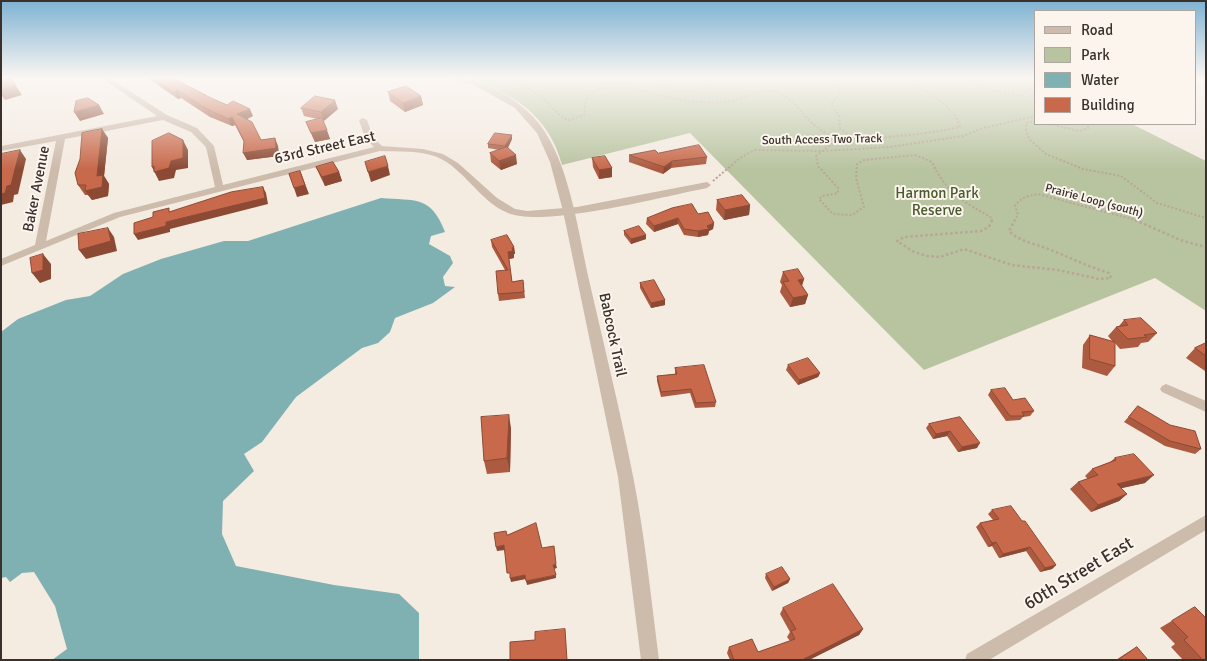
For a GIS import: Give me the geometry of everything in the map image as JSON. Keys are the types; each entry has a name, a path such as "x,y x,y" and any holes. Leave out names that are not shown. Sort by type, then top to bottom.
{"street":[{"path":"150,108 164,117 194,130 210,146 219,187"},
{"name":"Babcock Trail","path":"520,108 541,132 555,162 568,211 626,477 650,660"},
{"path":"1,149 164,117"},
{"path":"363,120 369,138 380,148"},
{"name":"Baker Avenue","path":"40,246 61,137"},
{"name":"63rd Street East","path":"1,263 117,215 219,187 380,148 419,151 447,158 488,196 514,212 568,211 707,184"},
{"path":"1166,389 1206,407"},
{"name":"60th Street East","path":"973,660 1206,522"}],"path":[{"name":"Prairie Loop (south)","path":"553,108 563,118 569,120 584,115 585,108"},
{"name":"Prairie Loop (south)","path":"800,108 810,121 832,137 833,143 816,156 818,166 838,188 838,193 822,196 819,199 823,207 839,217 851,217 864,207 865,203 856,185 855,172 857,164 864,160 915,154 932,162 940,180 963,202 992,218 991,224 987,229 965,234 904,237 897,241 906,250 921,255 937,257 965,249 1023,268 1056,269 1085,274 1102,280 1111,278 1109,273 1101,269 1083,265 1052,250 1015,237 1009,231 1018,215 1015,206 1018,200 1024,196 1038,194 1145,223 1183,241 1206,247"},
{"path":"833,108 839,116 840,128 845,134 857,137 942,131 960,127 950,108"},
{"name":"South Access Two Track","path":"707,184 740,158 755,150 822,151 890,148 963,136 984,128 1034,116"},
{"name":"Prairie Loop (south)","path":"1034,121 1026,123 1025,129 1032,145 1040,152 1083,168 1119,175 1127,179 1153,201 1165,207 1206,218"},
{"path":"1053,125 1080,131 1088,128 1088,125"}],"green space":[{"name":"Harmon Park Reserve","path":"526,108 1034,108 1034,125 1134,125 1206,161 1206,311 1155,278 924,370 690,133 562,165 548,132"}],"water":[{"path":"381,198 420,202 434,212 445,232 431,236 429,244 450,256 453,263 443,277 445,286 455,287 433,303 395,318 390,332 378,343 362,348 296,397 262,442 244,454 254,471 223,501 222,534 236,566 334,585 399,594 419,613 419,660 52,660 67,649 55,606 34,572 22,573 10,582 6,577 1,578 1,332 18,319 66,300 90,296 123,274 161,259 224,241 248,241"}],"building":[{"path":"75,108 89,108 74,112"},
{"path":"205,108 250,109 237,114 252,122 261,140 275,138 276,148 243,153 244,141 232,117 228,119"},
{"path":"301,108 326,108 321,112"},
{"path":"322,118 327,130 311,133 306,122"},
{"path":"102,129 97,176 103,175 102,187 85,191 86,185 78,185 75,173 80,159 82,133"},
{"path":"169,133 183,140 183,158 171,161 169,168 154,172 154,166 152,167 152,141"},
{"path":"495,133 512,135 505,146 488,144"},
{"path":"699,145 707,157 672,161 664,167 629,155 655,150 658,153"},
{"path":"507,147 516,155 499,161 490,153"},
{"path":"20,150 11,185 7,186 5,193 1,194 1,154"},
{"path":"385,156 388,166 368,172 365,162"},
{"path":"605,156 612,168 599,170 592,158"},
{"path":"333,162 339,172 322,177 316,167"},
{"path":"300,171 305,185 294,188 289,174"},
{"path":"263,187 265,198 166,222 166,226 134,234 134,223 153,217 153,212 169,208 169,212 231,192"},
{"path":"742,195 750,205 725,210 717,200"},
{"path":"692,204 698,214 708,212 714,223 707,226 709,229 698,231 684,229 678,218 654,226 647,218 672,208"},
{"path":"639,226 646,235 631,239 624,231"},
{"path":"108,228 111,241 79,250 78,234"},
{"path":"507,235 514,247 512,248 513,251 508,252 512,282 523,280 524,292 498,294 496,271 508,270 491,240"},
{"path":"43,254 43,270 32,273 30,258"},
{"path":"798,269 804,279 798,280 808,295 793,298 783,282 789,281 783,272"},
{"path":"654,280 665,300 651,303 640,283"},
{"path":"1141,318 1157,333 1144,335 1147,337 1128,339 1116,327 1128,325 1124,320"},
{"path":"1090,335 1115,342 1115,366 1090,359"},
{"path":"1206,343 1206,356 1195,348"},
{"path":"808,358 820,373 799,380 788,365"},
{"path":"704,365 716,402 696,403 691,389 661,392 657,376 677,374 675,368"},
{"path":"1005,388 1013,400 1025,398 1034,411 1022,412 1024,416 1010,416 991,390"},
{"path":"1138,406 1170,425 1195,431 1201,449 1170,441 1129,417"},
{"path":"509,415 507,458 484,461 481,417"},
{"path":"960,417 980,443 962,447 950,431 936,434 929,424"},
{"path":"1134,454 1154,475 1117,484 1127,494 1098,505 1078,482 1098,475 1092,469 1116,460 1115,458"},
{"path":"1011,506 1022,521 1025,521 1056,565 1045,568 1030,547 1003,554 996,542 992,543 980,523 999,519 992,510"},
{"path":"536,523 542,548 554,546 556,564 553,565 556,575 526,581 525,575 510,578 510,573 507,573 504,545 496,547 494,533 506,531 507,535"},
{"path":"782,567 790,579 774,587 766,574"},
{"path":"833,584 863,629 802,660 734,660 729,647 752,639 758,652 795,639 791,631 796,629 783,608"},
{"path":"1195,607 1206,618 1206,660 1203,660 1184,640 1188,637 1172,621"},
{"path":"565,629 567,660 510,660 510,642 535,640 535,632"},
{"path":"1137,647 1148,660 1118,660"}]}
